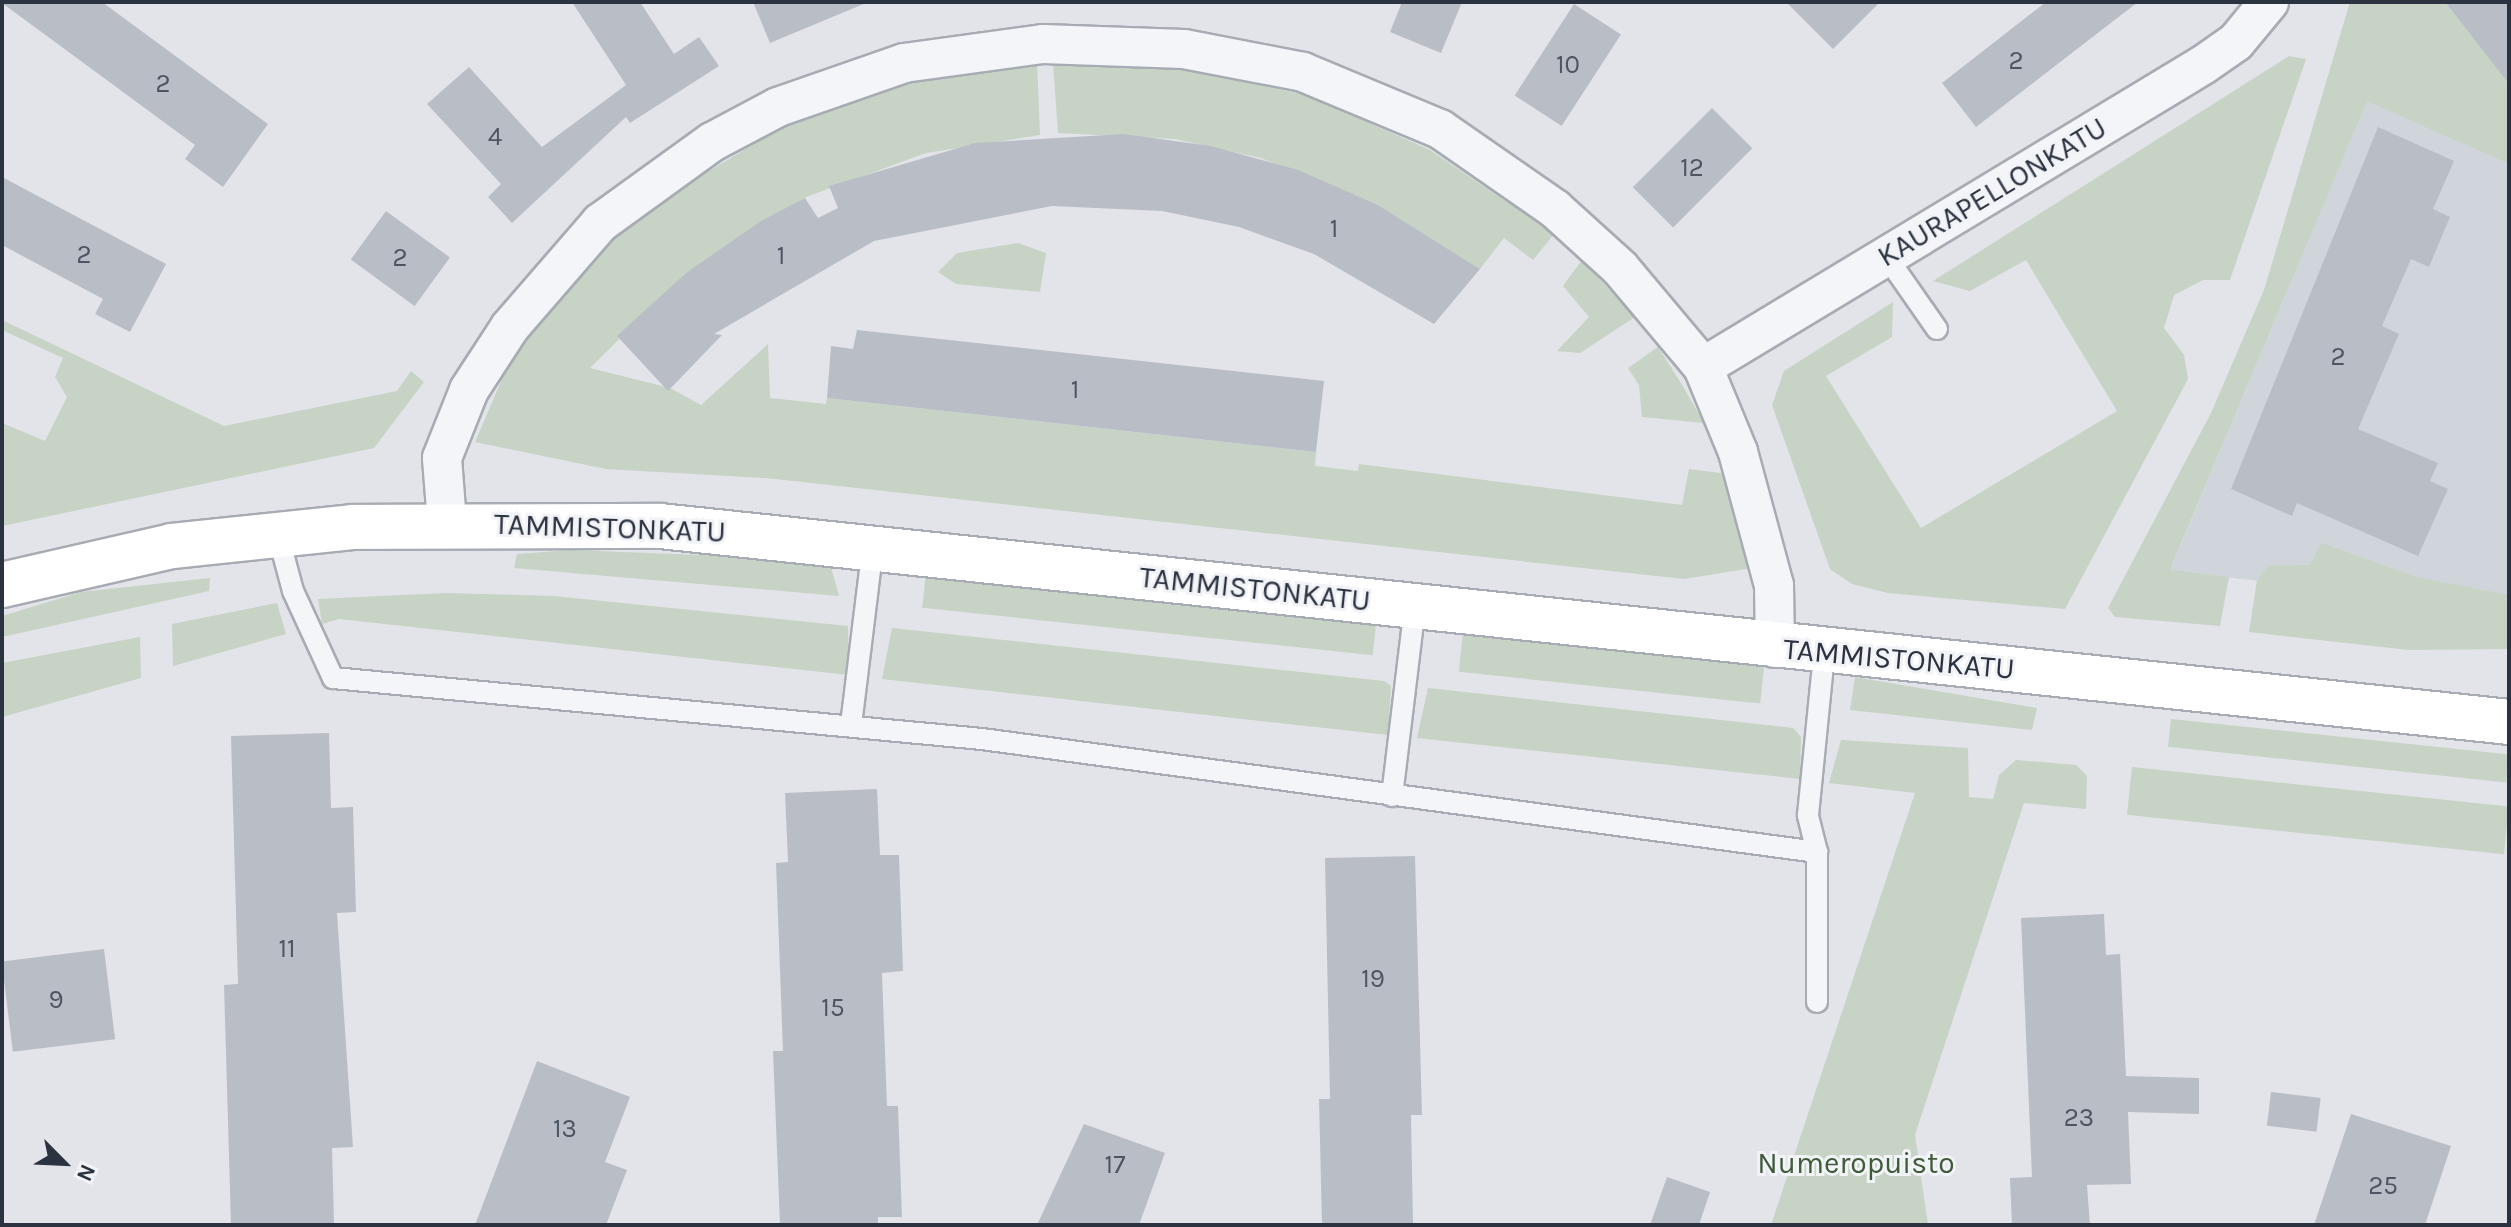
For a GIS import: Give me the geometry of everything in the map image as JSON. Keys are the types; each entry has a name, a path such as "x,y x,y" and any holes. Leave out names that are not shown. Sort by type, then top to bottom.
{"street":[{"name":"KAURAPELLONKATU","path":"1703,367 2203,65 2236,42 2269,2"},
{"path":"447,522 442,458 469,390 556,268 648,185 752,121 841,82 904,63 1043,44 1243,57 1303,72 1440,129 1555,209 1649,299 1703,367 1756,497 1774,585 1775,648"},
{"name":"TAMMISTONKATU","path":"2,585 172,546 278,535 447,522 660,526 873,546 1824,654 2509,722"}],"lane":[{"path":"1886,256 1937,329"},
{"path":"278,535 293,591 333,678 851,725 1817,852"},
{"path":"851,725 873,546"},
{"path":"1392,796 1415,607"},
{"path":"1817,1002 1817,852 1808,815 1824,654"}],"shaded area":[{"path":"2367,100 2509,164 2509,608 2170,571"}],"green space":[{"path":"2350,2 2445,2 2497,68 2509,59 2509,164 2367,101 2170,570 2229,577 2220,626 2115,617 2108,608 2211,413 2264,290"},
{"path":"2289,56 2306,59 2230,280 2203,280 2174,295 2164,328 2184,355 2188,379 2065,609 1888,593 1852,584 1830,569 1772,405 1784,371 1893,302 1892,337 1826,376 1921,528 2117,411 2026,260 1970,291 1933,281"},
{"path":"1037,63 1040,135 926,153 806,197 686,273 590,368 670,388 701,405 768,344 770,398 826,404 827,398 1316,452 1315,466 1358,471 1359,464 1682,505 1689,469 1728,474 1752,568 1684,579 766,478 606,469 475,442 508,365 548,310 619,234 669,195 779,129 860,98 925,80"},
{"path":"1053,63 1188,70 1306,95 1430,150 1554,234 1533,260 1504,238 1480,269 1378,205 1261,158 1175,139 1058,133"},
{"path":"1018,243 1046,253 1040,292 956,284 938,272 957,253"},
{"path":"1582,260 1635,317 1580,353 1557,351 1589,317 1563,286"},
{"path":"2,320 224,426 397,391 411,371 424,382 374,448 2,526 2,423 45,441 67,397 55,377 63,358 2,330"},
{"path":"1658,347 1704,423 1642,417 1639,385 1628,368"},
{"path":"2321,543 2416,577 2509,595 2509,649 2409,650 2249,632 2257,580 2268,566 2310,565"},
{"path":"572,550 829,560 839,596 514,568 517,554"},
{"path":"926,572 1377,619 1373,655 922,608"},
{"path":"210,578 209,591 2,637 2,616 81,592"},
{"path":"446,593 554,596 848,626 849,675 339,619 322,624 318,599"},
{"path":"277,603 286,634 173,666 172,624"},
{"path":"892,628 1384,681 1391,686 1388,735 882,679"},
{"path":"1463,632 1764,664 1760,703 1459,672"},
{"path":"140,637 141,678 2,717 2,663"},
{"path":"1855,677 2037,708 2032,730 1850,710"},
{"path":"1428,688 1793,728 1801,737 1800,779 1417,738"},
{"path":"2171,719 2509,755 2506,782 2168,747"},
{"name":"Numeropuisto","path":"1841,740 1968,748 1969,797 1993,799 1999,775 2016,760 2076,765 2087,776 2086,809 2024,803 1915,1135 1928,1225 1771,1225 1915,793 1829,783"},
{"path":"2132,767 2509,807 2504,854 2127,815"}],"building":[{"path":"102,2 268,124 223,187 185,159 195,145 2,3"},
{"path":"572,2 640,2 674,54 699,37 719,66 630,123 626,117 512,223 488,197 501,184 427,104 469,67 542,147 626,85"},
{"path":"753,2 866,2 866,3 770,43"},
{"path":"1402,2 1462,2 1441,53 1390,32"},
{"path":"1786,2 1880,2 1833,49"},
{"path":"2046,2 2138,2 1976,127 1942,83"},
{"path":"2445,2 2509,2 2509,84"},
{"path":"1574,4 1621,34 1562,126 1515,95"},
{"path":"1712,108 1752,148 1673,228 1633,187"},
{"path":"2378,127 2454,161 2433,209 2450,217 2429,267 2411,259 2382,326 2399,334 2358,429 2438,463 2430,481 2448,489 2418,556 2297,503 2292,516 2231,489"},
{"path":"1123,134 1211,146 1298,170 1378,205 1480,269 1434,324 1314,254 1239,227 1162,211 1052,206 874,241 714,334 722,335 668,391 617,336 686,273 761,221 805,198 818,218 838,208 829,186 975,143"},
{"path":"2,177 166,264 130,332 95,314 103,299 2,245"},
{"path":"386,211 450,257 415,306 351,260"},
{"path":"857,330 1324,381 1316,452 827,398 831,346 853,349"},
{"path":"329,733 331,808 353,807 356,912 337,913 353,1147 332,1148 334,1224 231,1225 224,985 238,984 231,736"},
{"path":"877,789 880,855 899,855 903,971 882,973 887,1106 898,1106 902,1217 878,1217 878,1225 780,1225 773,1051 783,1051 776,863 788,862 785,793"},
{"path":"1415,856 1422,1115 1411,1115 1413,1225 1322,1225 1319,1099 1330,1099 1325,858"},
{"path":"2104,914 2106,955 2120,954 2126,1076 2199,1078 2199,1114 2128,1112 2131,1184 2087,1185 2090,1225 2012,1225 2010,1178 2032,1177 2021,918"},
{"path":"104,949 115,1039 13,1052 2,962"},
{"path":"537,1061 630,1097 605,1162 627,1170 606,1225 475,1225"},
{"path":"2271,1092 2321,1098 2316,1132 2267,1126"},
{"path":"2351,1114 2451,1146 2425,1225 2314,1225"},
{"path":"1084,1124 1165,1153 1139,1225 1037,1225"},
{"path":"1667,1177 1710,1192 1699,1225 1650,1225"}]}
